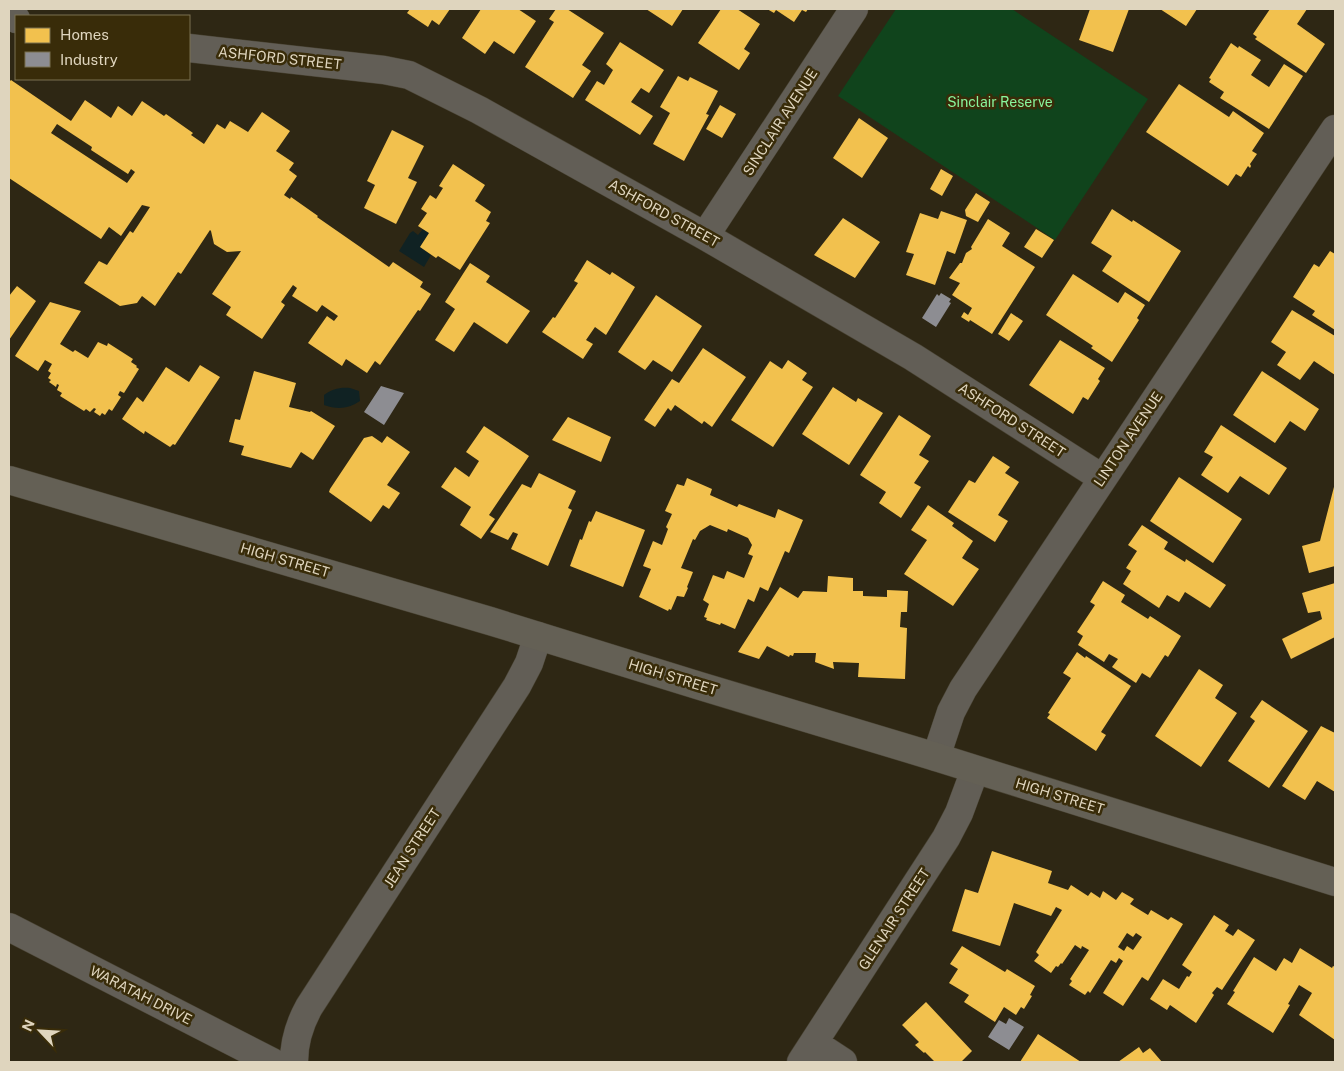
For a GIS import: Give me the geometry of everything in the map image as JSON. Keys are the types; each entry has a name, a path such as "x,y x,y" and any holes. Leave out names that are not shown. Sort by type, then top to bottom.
{"main road":[{"name":"HIGH STREET","path":"9,480 393,591 936,757 1335,882"}],"street":[{"name":"SINCLAIR AVENUE","path":"705,236 854,9"},
{"name":"ASHFORD STREET","path":"190,48 366,68 409,75 479,110 705,236 913,357 1102,478"},
{"name":"LINTON AVENUE","path":"936,757 952,712 963,689 1335,129"},
{"name":"JEAN STREET","path":"294,1062 296,1038 300,1022 520,681 529,663 538,636"},
{"name":"GLENAIR STREET","path":"807,1053 946,838 959,813 975,770"},
{"name":"WARATAH DRIVE","path":"9,927 272,1062"},
{"path":"807,1053 843,1062"}],"green space":[{"name":"Sinclair Reserve","path":"896,9 1012,9 1148,99 1055,240 838,96"}],"shaded area":[{"path":"423,229 429,233 420,247 431,255 424,267 399,251 410,233 413,231 418,235"},
{"path":"350,388 359,391 360,401 352,406 343,408 324,405 324,395 327,393 336,389"}],"building: Homes":[{"path":"410,9 450,9 439,25 432,20 428,27 407,13"},
{"path":"481,9 518,9 536,21 514,54 494,41 485,54 462,38"},
{"path":"556,9 567,9 604,33 582,65 591,71 573,98 525,67 554,22 549,19"},
{"path":"646,9 683,9 672,26"},
{"path":"721,9 737,9 760,24 744,49 750,53 739,70 698,43"},
{"path":"767,9 808,9 806,12 802,10 794,22 776,10 774,13"},
{"path":"1090,9 1129,9 1113,52 1079,40"},
{"path":"1160,9 1197,9 1186,26"},
{"path":"1270,9 1307,9 1297,24 1325,44 1306,73 1255,39 1257,37 1253,34"},
{"path":"620,42 664,70 649,93 641,88 631,102 653,116 640,135 585,100 597,81 604,85 613,70 606,64"},
{"path":"1231,43 1261,60 1251,75 1269,87 1284,64 1303,76 1269,129 1220,98 1224,92 1209,82 1211,79 1209,78"},
{"path":"678,76 688,81 690,77 718,91 706,114 709,115 684,161 653,144 670,113 660,107"},
{"path":"11,80 71,121 85,100 111,118 118,106 132,116 142,101 164,116 166,114 193,133 191,135 204,144 217,124 225,129 230,121 248,132 262,112 290,131 276,151 294,163 289,170 297,176 284,195 290,199 291,197 389,267 393,262 423,282 420,287 431,294 380,365 375,361 367,373 346,359 342,366 308,343 327,316 334,321 338,316 322,305 317,312 292,296 297,288 293,285 281,302 285,305 262,339 226,315 231,307 212,294 241,251 227,252 214,244 210,230 181,274 178,272 155,306 142,296 137,303 120,306 84,283 99,261 107,265 130,231 133,233 150,207 142,205 121,236 109,227 101,239 9,178 9,82","holes":["57,124 92,147 91,150 128,174 131,169 135,172 127,183 51,133"]},
{"path":"1179,84 1229,117 1233,111 1264,133 1252,151 1257,154 1250,164 1250,168 1248,166 1241,177 1236,174 1228,186 1146,132"},
{"path":"720,105 736,114 722,138 706,129"},
{"path":"859,118 888,138 862,178 833,158"},
{"path":"392,130 424,146 408,178 417,182 396,224 364,208 375,185 367,181"},
{"path":"453,164 485,185 475,201 491,212 486,221 490,223 460,270 438,256 436,258 420,247 429,233 418,226 427,213 421,209 430,195 436,199 443,188 439,186"},
{"path":"941,169 953,176 942,196 930,189"},
{"path":"976,193 990,202 978,222 966,216 965,210"},
{"path":"1112,209 1132,222 1133,220 1181,251 1149,302 1102,271 1112,256 1091,243"},
{"path":"941,211 967,220 955,254 947,251 935,285 906,275 914,254 906,252 920,213 938,219"},
{"path":"843,218 880,242 855,278 814,255"},
{"path":"988,219 1010,233 1002,246 1035,267 992,334 970,320 969,322 961,317 964,312 968,315 972,308 952,295 960,283 949,278 960,263 962,263 966,253 972,249 971,247"},
{"path":"1036,229 1054,240 1042,258 1024,247"},
{"path":"1330,251 1335,254 1335,330 1312,315 1315,311 1293,297 1314,264 1319,267"},
{"path":"587,260 610,275 612,272 635,287 606,335 595,327 586,340 593,344 583,359 542,332 553,317 555,318 578,283 574,281"},
{"path":"470,263 490,276 486,282 530,311 507,344 474,322 454,352 435,340 455,309 445,302"},
{"path":"1073,274 1118,303 1125,292 1145,305 1137,318 1139,320 1112,362 1091,348 1093,346 1046,315"},
{"path":"17,286 36,301 9,340 9,296"},
{"path":"656,295 702,326 672,372 653,360 645,370 618,352"},
{"path":"50,302 81,311 60,344 88,358 98,342 107,346 108,343 133,359 131,362 139,369 124,393 120,391 118,395 121,397 112,411 109,409 105,415 102,413 100,416 94,412 96,409 94,408 90,412 86,409 84,411 60,396 62,393 57,390 59,385 57,384 56,387 49,382 51,380 48,378 51,373 48,371 52,364 45,360 38,371 15,356"},
{"path":"1292,310 1335,336 1335,375 1314,361 1300,380 1277,365 1286,352 1271,342"},
{"path":"1011,313 1023,321 1009,341 998,334"},
{"path":"1060,340 1105,368 1098,379 1100,381 1088,400 1083,397 1073,414 1029,385"},
{"path":"703,348 746,377 712,427 704,421 702,424 675,405 671,411 668,408 655,427 644,420 672,379 679,383"},
{"path":"788,360 807,373 802,380 813,387 773,447 731,420 770,361 782,369"},
{"path":"200,365 220,377 175,445 173,444 170,447 145,431 144,434 122,419 137,397 143,402 166,367 189,382"},
{"path":"254,371 296,383 289,407 311,411 335,426 313,460 301,452 291,468 241,455 244,446 229,442 235,419 240,420"},
{"path":"1262,371 1319,409 1305,431 1290,421 1275,443 1233,415"},
{"path":"833,387 856,402 858,398 883,413 849,465 802,434"},
{"path":"899,415 931,436 919,455 929,461 914,483 921,487 901,518 879,503 886,492 860,475"},
{"path":"568,417 611,437 601,462 552,440"},
{"path":"1221,425 1287,468 1269,495 1240,476 1228,493 1201,475 1213,457 1204,452"},
{"path":"484,426 529,456 489,515 495,519 481,539 460,525 471,507 441,487 455,467 469,477 479,461 466,452"},
{"path":"372,436 382,443 387,436 410,452 387,485 400,493 389,509 383,505 371,522 329,492 364,438"},
{"path":"993,456 1010,467 1005,473 1019,482 998,515 1008,521 995,542 948,512 969,480 975,483"},
{"path":"539,473 576,491 568,508 572,510 548,566 511,549 518,534 513,532 508,540 490,532 522,484 531,488"},
{"path":"1179,477 1242,519 1213,563 1150,521"},
{"path":"687,478 712,489 710,495 737,507 739,504 775,518 778,509 803,520 789,553 785,551 768,591 760,587 754,602 748,599 735,629 721,623 720,625 706,620 707,618 704,617 709,604 703,600 713,575 724,579 727,571 744,578 753,556 748,554 752,545 748,538 728,529 727,532 710,525 700,531 695,540 693,539 681,568 693,572 684,597 677,596 671,610 669,609 668,611 639,597 651,569 643,566 653,541 662,545 668,529 666,527 672,514 665,511 677,484 684,486"},
{"path":"1335,483 1335,566 1309,573 1302,546 1320,541"},
{"path":"928,505 954,523 952,526 973,541 962,558 979,569 953,606 904,574 927,540 911,530"},
{"path":"596,511 645,530 623,587 570,566 580,539 582,540 589,521 591,522"},
{"path":"1142,525 1168,542 1164,549 1185,562 1186,559 1226,585 1210,608 1185,592 1179,602 1167,595 1159,608 1123,584 1131,571 1126,568 1137,551 1128,545"},
{"path":"828,576 853,578 853,591 863,591 863,596 887,597 887,590 908,591 907,612 901,612 900,627 907,628 905,679 858,677 859,663 833,662 834,669 815,662 816,653 794,653 793,656 790,655 789,657 767,646 759,659 738,652 780,587 798,598 803,591 827,592"},
{"path":"1103,581 1125,595 1121,602 1148,619 1150,616 1181,636 1168,657 1165,655 1150,678 1142,673 1136,683 1112,667 1118,659 1109,654 1104,662 1078,645 1083,636 1077,632 1095,605 1090,602"},
{"path":"1335,583 1335,637 1291,659 1282,639 1322,619 1320,611 1308,613 1302,593"},
{"path":"1077,652 1131,686 1101,732 1106,735 1096,751 1047,718 1050,714 1048,713 1071,678 1063,673"},
{"path":"1199,669 1223,685 1215,698 1237,713 1201,767 1155,736"},
{"path":"1262,700 1308,731 1269,788 1228,761 1255,721 1250,717"},
{"path":"1321,726 1335,733 1335,792 1317,781 1305,800 1282,786"},
{"path":"992,851 1052,871 1048,883 1068,890 1071,885 1088,896 1091,892 1100,898 1103,891 1116,900 1122,892 1134,899 1130,904 1148,915 1151,910 1168,920 1171,917 1183,924 1148,981 1142,977 1123,1006 1103,993 1123,961 1119,958 1116,963 1111,960 1090,993 1088,991 1085,995 1069,985 1072,981 1070,979 1089,950 1082,946 1081,949 1075,945 1062,964 1058,967 1056,966 1051,973 1034,961 1039,955 1036,952 1062,910 1056,907 1051,916 1014,903 1000,946 952,931 965,889 978,893","holes":["1127,933 1133,937 1136,933 1142,937 1133,950 1127,946 1124,951 1118,947"]},
{"path":"1214,915 1229,925 1225,931 1233,936 1238,929 1255,940 1222,990 1217,987 1212,993 1214,995 1196,1023 1170,1005 1167,1010 1150,999 1163,979 1179,989 1187,976 1189,977 1192,972 1182,965"},
{"path":"962,946 1005,972 1007,969 1035,986 1030,995 1032,996 1024,1009 1021,1007 1016,1015 1004,1007 995,1022 964,1002 969,995 949,983 958,969 950,964"},
{"path":"1300,948 1332,968 1333,966 1335,967 1335,1040 1299,1015 1312,993 1299,985 1288,1004 1290,1005 1273,1033 1227,1004 1254,957 1276,971 1284,958 1292,963"},
{"path":"926,1002 972,1051 961,1062 935,1062 915,1045 919,1042 902,1025"},
{"path":"1038,1034 1081,1062 1020,1062"},
{"path":"1139,1047 1143,1053 1150,1048 1162,1062 1118,1062"}],"building: Industry":[{"path":"941,293 951,299 949,302 951,303 936,327 922,318 937,294 939,296"},
{"path":"381,386 404,393 384,425 364,412"},
{"path":"1009,1018 1024,1027 1009,1050 988,1037 999,1020 1006,1024"}]}
